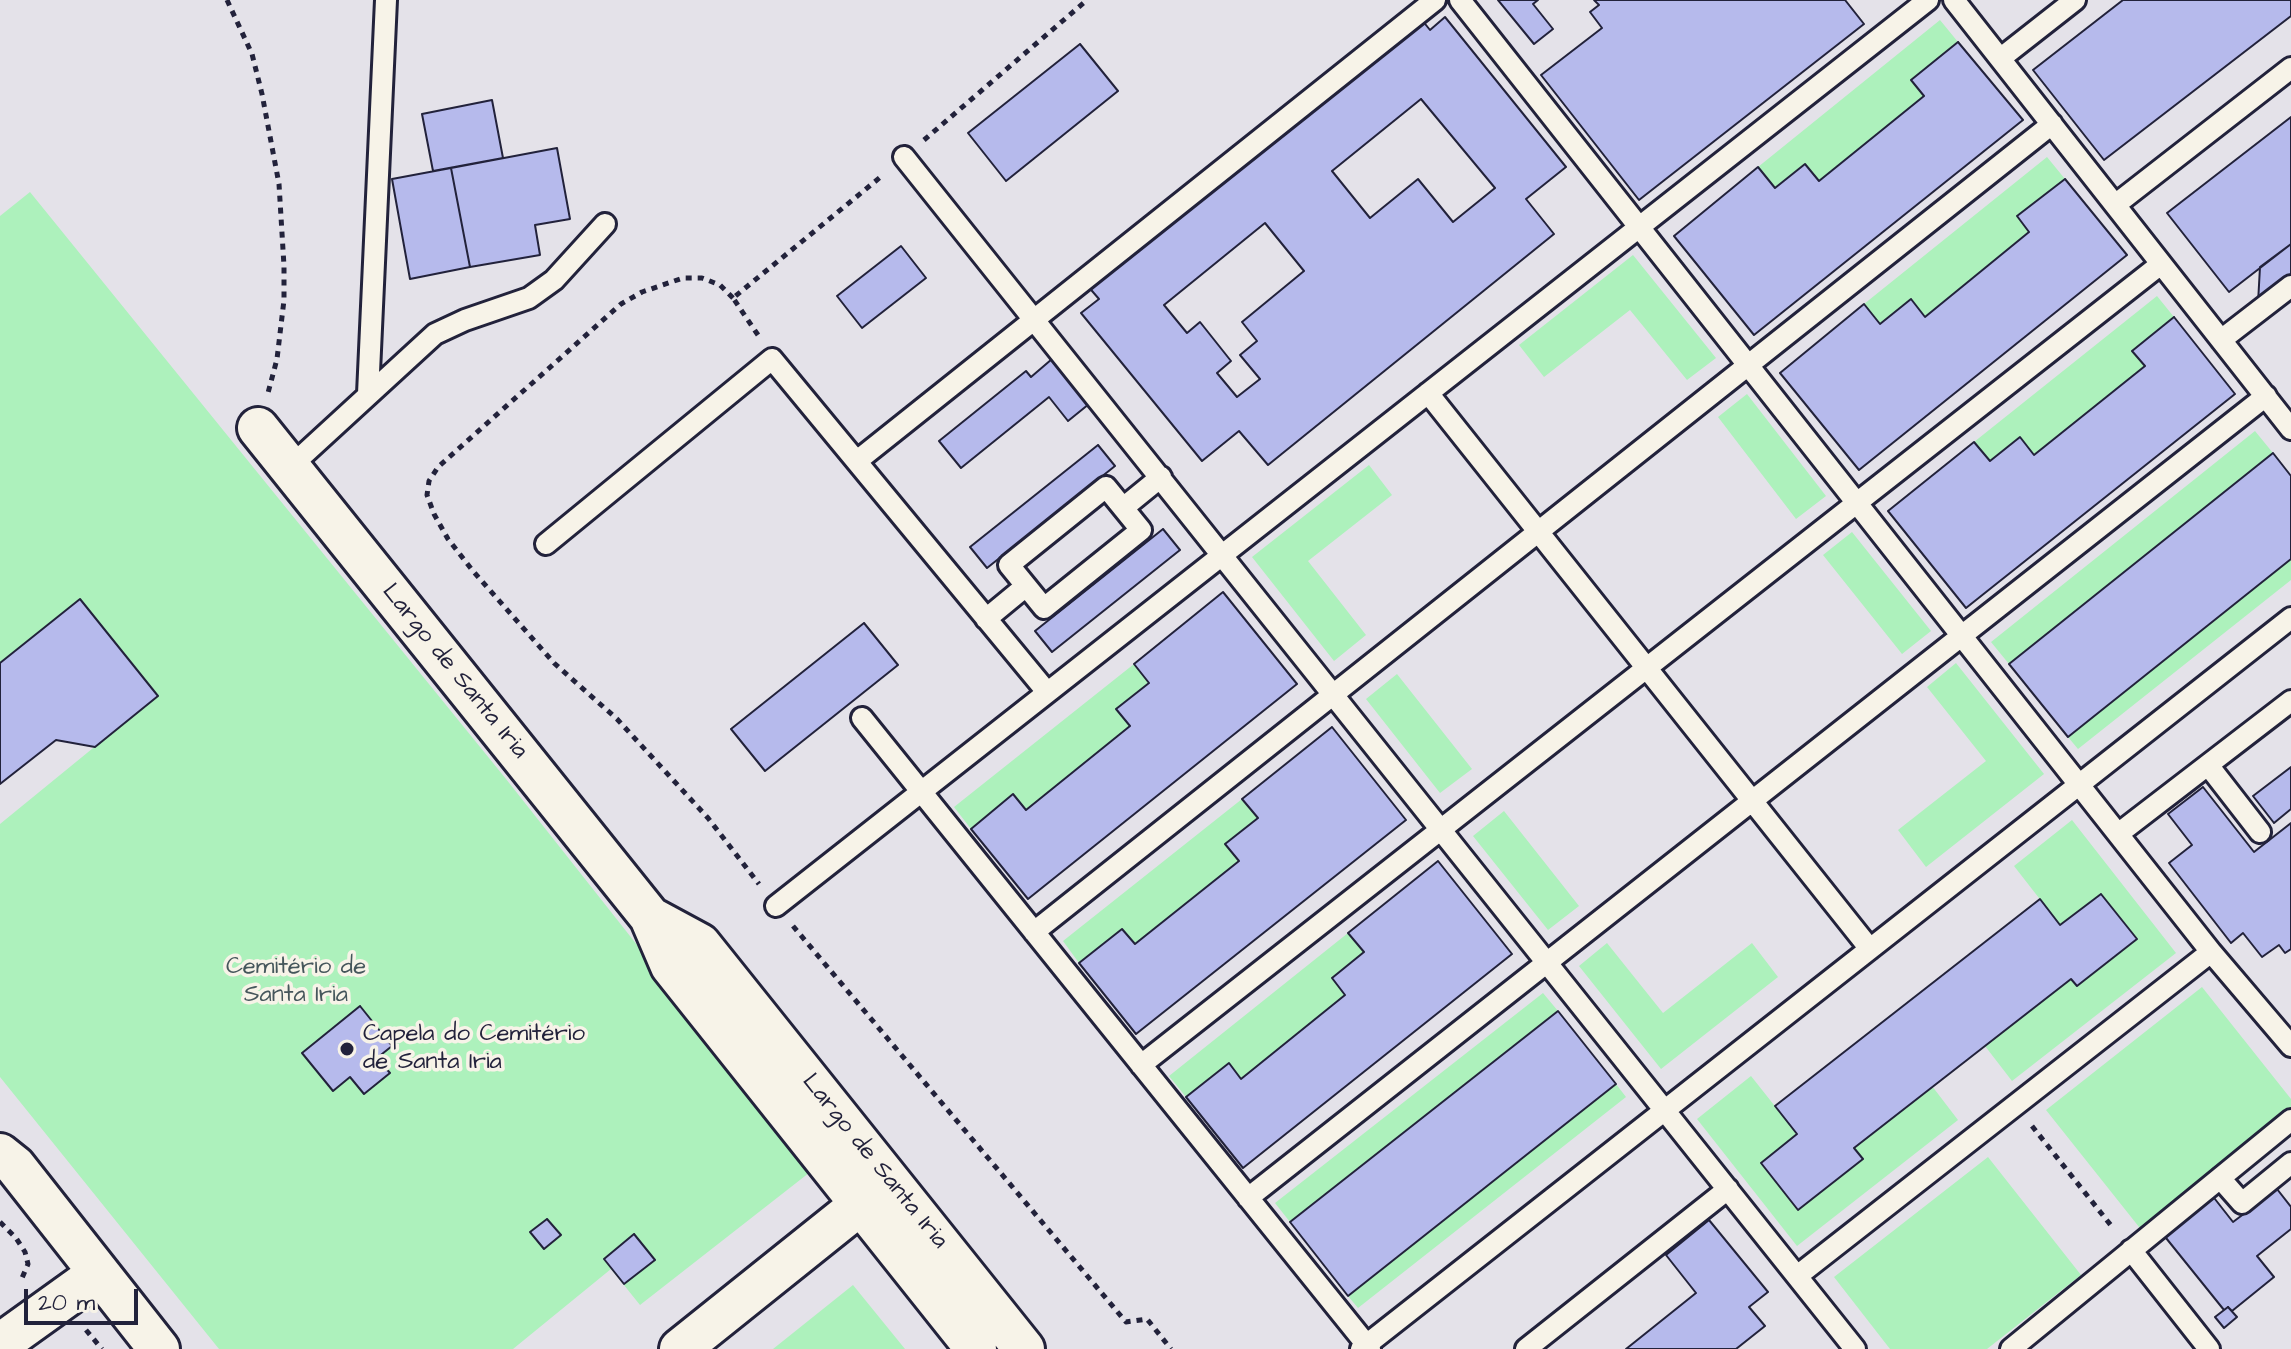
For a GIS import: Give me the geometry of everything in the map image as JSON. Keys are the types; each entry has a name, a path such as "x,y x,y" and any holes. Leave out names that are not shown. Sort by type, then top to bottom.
{"street":[{"name":"Largo de Santa Iria","path":"258,428 650,917 671,966 976,1349"},
{"name":"Largo de Santa Iria","path":"650,917 700,944 1024,1349"},
{"path":"5,1156 159,1349"},
{"name":"Largo de Santa Iria","path":"680,1349 861,1204"},
{"path":"0,1344 99,1273"}],"lane":[{"path":"368,394 386,0"},
{"path":"857,461 1435,0"},
{"path":"1460,0 2211,952 2291,1046"},
{"path":"776,906 1928,0"},
{"path":"1954,0 2291,429"},
{"path":"2001,58 2075,0"},
{"path":"2115,205 2291,68"},
{"path":"1034,932 2052,124"},
{"path":"904,157 1855,1349"},
{"path":"290,467 435,334 529,298 554,280 605,224"},
{"path":"1141,1065 2161,264"},
{"path":"2221,340 2291,286"},
{"path":"546,544 772,359 1047,692"},
{"path":"1428,393 1870,949"},
{"path":"1248,1198 2266,396"},
{"path":"1123,508 1161,477"},
{"path":"1106,487 1123,508 1141,530 1044,608 1009,565 1106,487"},
{"path":"986,619 1026,586"},
{"path":"862,718 1366,1348 2291,618"},
{"path":"2118,834 2291,701"},
{"path":"2208,765 2260,832"},
{"path":"1797,1276 2211,952"},
{"path":"2011,1349 2291,1120"},
{"path":"2220,1178 2242,1203 2291,1163"},
{"path":"1526,1349 1728,1189"},
{"path":"2131,1250 2209,1349"}],"path":[{"path":"227,0 252,54 279,184 284,266 281,331 277,359 258,428"},
{"path":"733,298 720,285 702,278 683,278 642,292 621,304 438,467 429,481 427,495 434,514 448,539 473,571 554,663 617,719 699,809 776,906 1126,1322 1147,1319 1171,1349"},
{"path":"2015,1106 2131,1250"},
{"path":"0,1222 25,1252 28,1264 24,1277 16,1286"},
{"path":"77,1336 86,1330 102,1349"}],"green space":[{"path":"1940,20 1958,42 1911,80 1924,96 1819,181 1775,188 1758,167"},
{"path":"2047,157 2065,179 2018,216 2029,232 1925,317 1880,324 1864,304"},
{"name":"Cemitério de Santa Iria","path":"30,192 506,779 814,1169 640,1305 611,1269 513,1349 219,1349 0,1077 0,824 158,695 80,599 0,663 0,216"},
{"path":"1633,255 1716,358 1687,380 1630,310 1544,377 1519,345"},
{"path":"2157,296 2174,317 2133,351 2145,366 2034,455 1990,461 1974,442"},
{"path":"1747,394 1826,496 1796,519 1718,417"},
{"path":"2255,431 2273,453 2009,664 1991,642"},
{"path":"1369,465 1392,495 1308,561 1366,635 1334,661 1252,557"},
{"path":"1852,532 1931,631 1902,654 1823,555"},
{"path":"2291,559 2291,580 2078,749 2068,737"},
{"path":"1956,663 2044,774 1926,867 1898,830 1986,761 1927,687"},
{"path":"1134,664 1149,683 1130,726 1026,810 1013,794 971,829 954,807"},
{"path":"1397,674 1472,769 1440,793 1366,699"},
{"path":"1242,799 1258,818 1226,844 1239,861 1135,944 1122,929 1079,963 1063,941"},
{"path":"1504,811 1579,906 1548,930 1473,836"},
{"path":"2072,820 2176,953 2012,1081 1985,1046 2071,979 2136,939 2101,894 2060,925 2014,866"},
{"path":"1348,933 1364,952 1332,978 1345,995 1241,1079 1228,1063 1186,1097 1169,1076"},
{"path":"1607,943 1663,1013 1752,943 1778,977 1661,1069 1579,966"},
{"path":"2202,987 2291,1099 2291,1115 2143,1232 2046,1110"},
{"path":"1543,993 1558,1011 1290,1222 1275,1203"},
{"path":"1751,1076 1797,1134 1863,1159 1854,1148 1932,1086 1958,1120 1797,1246 1697,1119"},
{"path":"1616,1084 1626,1097 1358,1308 1348,1296"},
{"path":"1988,1157 2081,1275 1987,1349 1890,1349 1834,1277"},
{"path":"853,1285 905,1349 773,1349"}],"building":[{"path":"1498,0 1538,0 1533,4 1553,29 1534,44"},
{"path":"1594,0 1845,0 1864,24 1639,200 1541,75 1602,28 1590,12 1599,5"},
{"path":"2123,0 2291,0 2291,16 2104,160 2033,70"},
{"path":"1418,15 1430,30 1445,17 1566,167 1526,199 1554,234 1268,465 1239,431 1202,461 1081,313 1099,299 1086,284","holes":["1421,99 1495,188 1453,222 1418,179 1370,218 1332,171","1265,223 1304,271 1242,322 1257,341 1240,355 1260,379 1237,397 1217,373 1231,361 1200,322 1187,333 1164,305"]},
{"path":"1958,42 2023,120 1754,335 1674,236 1758,167 1775,188 1805,164 1819,181 1924,96 1911,80"},
{"path":"1080,44 1118,91 1006,181 968,133"},
{"path":"492,100 503,158 433,171 422,114"},
{"path":"2291,117 2291,244 2229,292 2167,213"},
{"path":"557,148 570,219 535,225 540,255 470,267 451,168"},
{"path":"451,168 470,267 410,279 392,179"},
{"path":"2065,179 2127,255 1859,470 1780,373 1864,304 1880,324 1911,299 1925,317 2029,232 2017,216"},
{"path":"2291,244 2291,278 2258,303 2260,267"},
{"path":"901,246 926,278 862,328 837,296"},
{"path":"2174,317 2235,394 1966,608 1888,511 1974,442 1990,461 2020,437 2034,455 2145,366 2132,351"},
{"path":"1052,359 1089,404 1068,421 1049,397 961,468 939,441 1026,371 1031,377"},
{"path":"1098,445 1115,466 987,568 970,547"},
{"path":"2273,453 2291,476 2291,559 2068,737 2009,664"},
{"path":"1163,529 1180,550 1052,652 1035,631"},
{"path":"1223,592 1297,684 1028,899 971,829 1013,794 1026,810 1130,726 1116,709 1149,683 1134,664"},
{"path":"80,599 158,696 95,747 56,740 0,784 0,663"},
{"path":"864,623 898,665 765,771 731,729"},
{"path":"1332,727 1406,820 1136,1034 1079,963 1122,929 1135,944 1239,861 1225,844 1258,818 1242,799"},
{"path":"2291,767 2291,809 2274,823 2253,796"},
{"path":"2203,787 2254,852 2291,823 2291,949 2285,953 2279,945 2262,957 2243,933 2231,943 2169,863 2192,845 2168,814"},
{"path":"1438,861 1512,954 1243,1168 1186,1097 1229,1063 1241,1079 1345,995 1332,978 1364,952 1348,933"},
{"path":"2101,894 2137,939 2077,986 2071,979 1854,1148 1863,1159 1798,1210 1761,1163 1797,1134 1775,1106 2040,899 2060,925"},
{"name":"Capela do Cemitério de Santa Iria","path":"360,1006 392,1046 377,1058 390,1073 364,1094 350,1077 333,1091 302,1053"},
{"path":"1558,1011 1616,1084 1348,1296 1290,1222"},
{"path":"2277,1189 2291,1207 2291,1229 2257,1256 2274,1277 2232,1311 2228,1307 2224,1310 2162,1233 2211,1194 2233,1222"},
{"path":"547,1219 561,1235 544,1249 530,1232"},
{"path":"1709,1220 1768,1292 1749,1307 1765,1326 1736,1349 1626,1349 1696,1293 1666,1255"},
{"path":"634,1234 655,1260 624,1284 604,1259"},
{"path":"2228,1307 2237,1317 2224,1328 2215,1317"}],"place":[{"name":"Capela do Cemitério de Santa Iria","path":"347,1049"}]}
